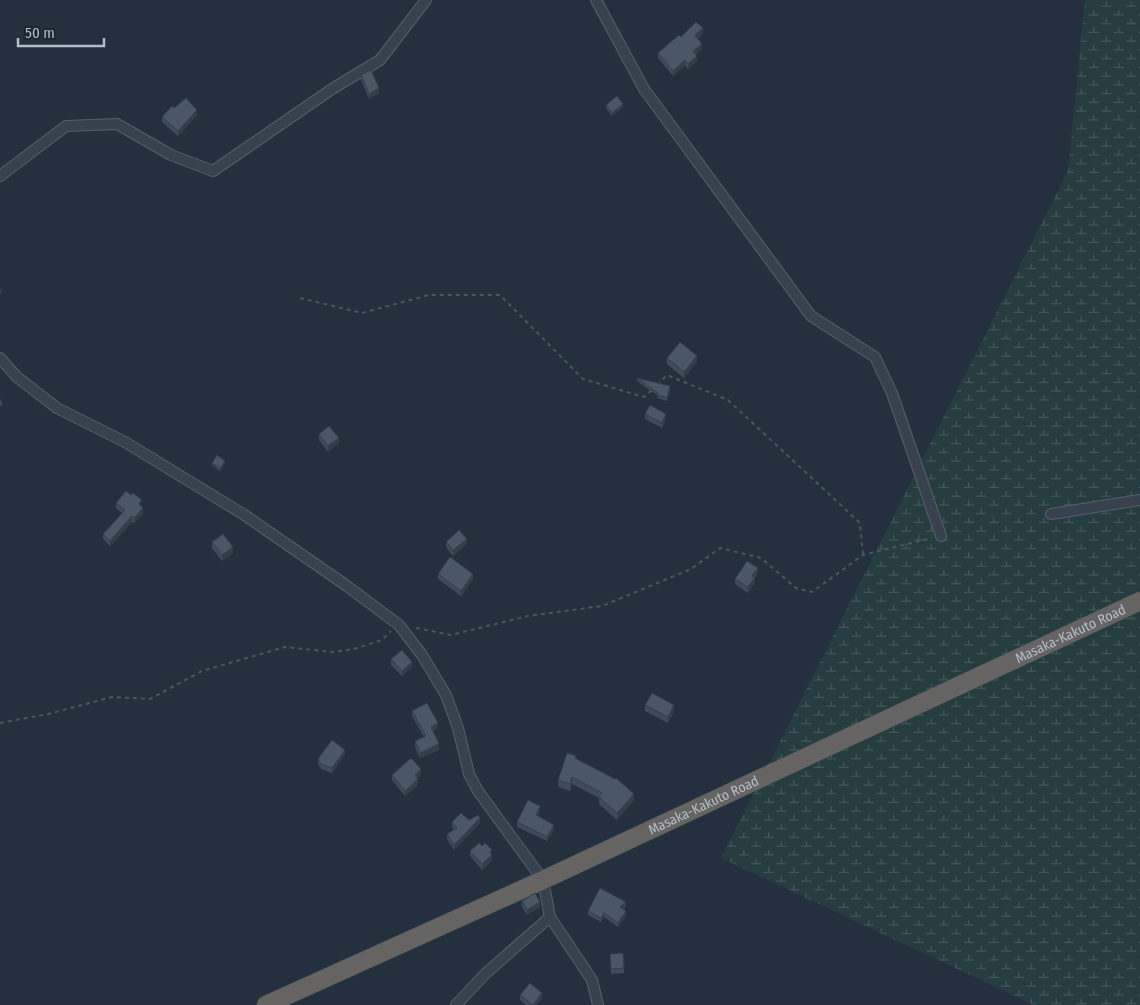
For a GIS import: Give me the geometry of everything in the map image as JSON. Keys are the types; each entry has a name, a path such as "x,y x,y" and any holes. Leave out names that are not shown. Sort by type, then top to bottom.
{"highway":[{"name":"Masaka-Kakuto Road","path":"266,1005 543,880 1140,601"}],"street":[{"path":"0,176 66,126 118,124 170,155 213,171 332,88 380,60 426,0"},
{"path":"596,0 644,89 811,316 875,357 892,393 941,536"},
{"path":"0,358 17,377 57,408 125,442 243,514 348,586 399,625 422,655 446,695 458,728 470,774 478,791 543,880 550,917 592,980 598,1005"},
{"path":"1051,514 1140,500"},
{"path":"456,1005 485,974 550,917"}],"path":[{"path":"300,298 362,313 429,295 500,295 583,379 644,397 667,375 728,400 860,523 863,556"},
{"path":"0,723 48,714 112,696 150,699 202,670 285,647 333,652 354,649 382,640 399,625 451,635 528,616 602,606 691,569 720,548 761,558 796,588 812,592 863,556 941,536"}],"green space":[{"path":"1085,0 1140,0 1140,1005 1034,1005 721,858 1068,171"}],"building":[{"path":"696,22 703,28 695,35 702,44 693,51 697,56 688,64 685,60 673,71 658,53 679,35 681,37"},
{"path":"371,70 379,88 369,94 361,75"},
{"path":"617,96 623,104 612,113 606,105"},
{"path":"186,98 197,110 178,131 162,117 172,106 174,108"},
{"path":"680,342 697,356 684,372 667,358"},
{"path":"637,378 670,386 667,398 657,395 658,393"},
{"path":"650,405 666,414 662,423 645,414"},
{"path":"329,426 339,438 328,446 319,434"},
{"path":"217,455 225,461 220,468 212,463"},
{"path":"126,491 131,495 133,493 142,500 139,504 143,508 134,518 132,516 110,541 103,534 125,510 116,503"},
{"path":"459,530 467,539 453,550 446,542"},
{"path":"223,534 233,547 222,555 212,542"},
{"path":"450,557 473,574 461,591 438,574"},
{"path":"747,561 758,568 752,576 755,577 748,587 735,579"},
{"path":"402,650 412,662 402,671 391,659"},
{"path":"652,693 674,705 668,717 645,705"},
{"path":"427,703 438,723 431,727 439,744 420,753 415,741 426,736 412,711"},
{"path":"332,740 345,750 332,768 321,764 318,759"},
{"path":"567,753 616,778 634,794 617,813 599,797 602,793 572,777 570,784 558,780"},
{"path":"411,758 421,769 415,775 418,779 405,791 392,775"},
{"path":"528,800 540,806 536,815 554,825 547,837 517,822"},
{"path":"461,813 469,820 478,815 480,818 454,845 447,834 457,828 452,822"},
{"path":"479,843 482,846 485,843 492,850 490,852 492,855 482,864 470,851"},
{"path":"600,888 626,902 620,907 626,911 618,923 604,913 601,918 588,911"},
{"path":"535,893 540,902 527,910 522,901"},
{"path":"623,953 624,968 611,969 610,954"},
{"path":"530,983 542,993 533,1005 520,995"}]}
